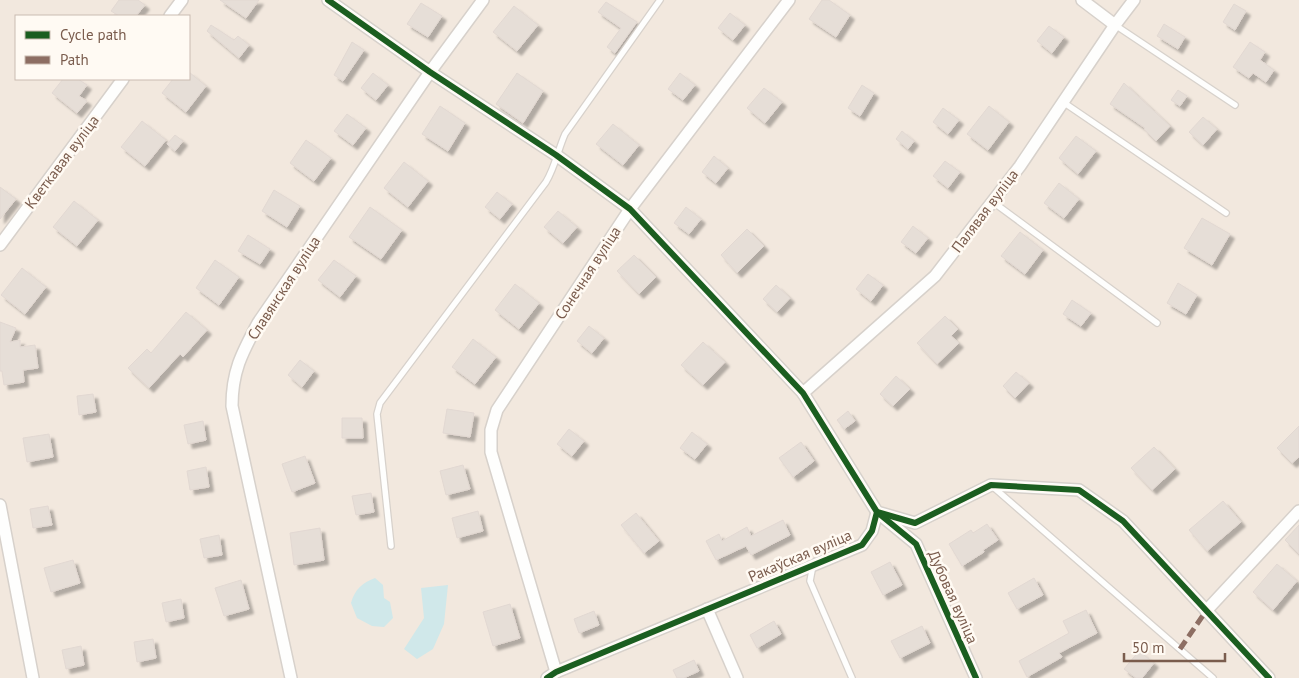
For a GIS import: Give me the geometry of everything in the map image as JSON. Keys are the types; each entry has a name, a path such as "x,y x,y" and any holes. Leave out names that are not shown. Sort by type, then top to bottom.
{"street":[{"path":"171,15 182,0"},
{"name":"Дубовая вуліца","path":"328,0 630,209 803,393 877,512 916,544 976,678"},
{"name":"Славянская вуліца","path":"291,678 232,406 232,387 235,371 258,323 430,72 483,0"},
{"name":"Сонечная вуліца","path":"551,675 528,579 491,452 491,430 497,410 630,209 789,0"},
{"path":"1082,0 1115,25"},
{"name":"Палявая вуліца","path":"803,393 935,276 1020,166 1115,25 1134,0"},
{"name":"Кветкавая вуліца","path":"0,245 122,80"},
{"path":"877,512 915,523 991,486 1079,490 1124,521 1269,678"},
{"path":"0,505 33,678"},
{"path":"1206,611 1299,511"},
{"name":"Ракаўская вуліца","path":"551,675 862,545 872,531 877,512"},
{"path":"707,609 737,678"}],"lane":[{"path":"391,546 378,414 380,403 546,182 554,169 556,156 565,134 660,0"},
{"path":"1115,25 1234,105"},
{"path":"1063,102 1226,213"},
{"path":"993,202 1157,323"},
{"path":"991,486 1213,678"},
{"path":"813,565 810,581 852,678"}],"shaded area":[{"path":"0,0 1299,0 1299,678 0,678"}],"water":[{"path":"375,578 383,585 384,598 390,602 393,618 384,627 372,626 357,618 351,603 360,587"},
{"path":"448,585 444,624 433,649 417,659 404,649 424,618 421,588"}],"building":[{"path":"119,0 138,0 145,5 137,15 117,15 111,11"},
{"path":"220,0 259,0 246,18"},
{"path":"822,0 829,0 850,15 836,37 809,19"},
{"path":"606,2 637,22 615,53 607,47 621,28 598,12"},
{"path":"421,3 442,16 428,37 407,24"},
{"path":"1234,4 1246,11 1235,30 1223,22"},
{"path":"514,6 538,25 517,51 493,32"},
{"path":"730,13 745,25 733,40 718,28"},
{"path":"1164,24 1185,37 1178,49 1157,36"},
{"path":"211,25 234,40 238,36 249,45 239,58 207,31"},
{"path":"1049,26 1064,37 1052,53 1037,41"},
{"path":"352,42 364,50 343,81 334,75"},
{"path":"1250,42 1265,52 1260,60 1274,70 1266,82 1253,73 1249,78 1233,67"},
{"path":"190,73 206,86 186,112 162,93 172,80 190,80"},
{"path":"373,73 388,85 376,100 361,88"},
{"path":"517,73 543,91 523,123 496,104"},
{"path":"680,73 695,85 683,100 668,89"},
{"path":"62,80 80,80 87,85 79,96 87,101 77,113 52,93"},
{"path":"1124,83 1170,126 1156,141 1145,128 1110,104"},
{"path":"862,85 874,93 860,116 848,108"},
{"path":"764,88 782,102 765,123 747,108"},
{"path":"1178,90 1187,96 1180,106 1171,100"},
{"path":"440,106 465,123 448,151 422,134"},
{"path":"989,106 1009,122 988,150 967,134"},
{"path":"943,108 959,120 948,134 933,122"},
{"path":"347,114 366,128 353,145 334,131"},
{"path":"1203,117 1217,129 1203,145 1189,132"},
{"path":"142,121 166,140 145,166 121,147"},
{"path":"613,124 639,145 623,165 596,144"},
{"path":"902,131 914,141 908,149 896,139"},
{"path":"175,135 183,141 175,151 167,144"},
{"path":"1076,136 1096,151 1078,174 1059,158"},
{"path":"306,140 331,158 314,181 290,163"},
{"path":"714,156 728,168 716,183 702,172"},
{"path":"945,161 960,172 948,188 933,176"},
{"path":"404,162 428,181 408,207 384,188"},
{"path":"1059,183 1079,199 1064,218 1044,203"},
{"path":"0,187 16,199 0,219"},
{"path":"274,190 300,206 287,227 262,211"},
{"path":"497,192 512,204 500,219 485,207"},
{"path":"74,201 98,220 77,246 53,227"},
{"path":"370,207 402,230 381,259 349,237"},
{"path":"686,207 701,219 689,234 674,223"},
{"path":"558,211 577,227 563,243 544,227"},
{"path":"1202,218 1230,234 1212,265 1184,248"},
{"path":"913,226 928,238 916,253 901,242"},
{"path":"747,229 764,246 737,273 721,255"},
{"path":"1020,232 1043,250 1025,274 1001,256"},
{"path":"248,235 270,249 260,264 238,251"},
{"path":"634,255 656,277 639,294 617,271"},
{"path":"215,260 239,277 219,305 196,288"},
{"path":"334,260 356,276 340,297 318,280"},
{"path":"22,268 46,287 25,314 1,295"},
{"path":"868,274 883,285 871,301 856,289"},
{"path":"1178,283 1197,295 1186,314 1167,303"},
{"path":"515,284 539,303 519,329 495,310"},
{"path":"776,285 790,298 777,312 763,299"},
{"path":"1072,300 1091,313 1081,326 1063,314"},
{"path":"186,312 207,330 183,357 180,354 149,388 128,368 147,349 151,353"},
{"path":"945,316 958,329 951,336 959,343 937,364 917,343"},
{"path":"0,322 16,328 10,342 20,340 20,347 35,345 38,368 23,370 24,382 4,385 2,371 0,371"},
{"path":"589,326 604,338 592,353 577,341"},
{"path":"473,339 496,357 475,384 452,367"},
{"path":"703,342 725,362 703,385 681,365"},
{"path":"300,360 314,371 302,387 288,375"},
{"path":"1016,372 1029,383 1015,398 1003,386"},
{"path":"896,376 910,389 893,406 880,394"},
{"path":"93,394 96,412 79,415 77,396"},
{"path":"447,409 474,413 470,437 443,433"},
{"path":"848,411 855,421 844,429 837,420"},
{"path":"342,418 362,418 363,438 342,438"},
{"path":"203,421 206,440 188,444 184,425"},
{"path":"1299,426 1299,457 1292,463 1277,448"},
{"path":"569,429 584,441 572,456 557,444"},
{"path":"692,432 707,444 695,459 680,448"},
{"path":"49,434 53,457 27,462 23,438"},
{"path":"801,442 814,461 793,477 779,458"},
{"path":"1154,447 1175,469 1152,490 1131,468"},
{"path":"305,456 315,483 292,492 282,464"},
{"path":"463,465 470,489 446,495 440,471"},
{"path":"206,467 209,487 190,490 187,471"},
{"path":"371,493 374,512 356,515 352,496"},
{"path":"1223,501 1241,522 1207,551 1189,530"},
{"path":"48,506 52,525 33,528 30,509"},
{"path":"478,511 483,531 457,538 452,518"},
{"path":"636,513 659,541 644,553 621,525"},
{"path":"783,520 790,535 751,555 746,546 716,560 706,541 719,534 722,541 747,527 751,536"},
{"path":"987,524 998,540 983,550 984,552 962,566 949,544 971,530 973,533"},
{"path":"1299,525 1299,554 1285,540"},
{"path":"320,528 324,560 294,565 290,533"},
{"path":"219,535 222,555 204,558 200,539"},
{"path":"73,560 80,583 51,592 44,568"},
{"path":"890,562 902,585 883,595 871,572"},
{"path":"1277,564 1297,581 1273,610 1253,592"},
{"path":"1034,578 1043,595 1017,609 1008,593"},
{"path":"241,580 249,609 224,616 215,588"},
{"path":"181,599 184,618 166,622 162,603"},
{"path":"510,604 520,638 493,646 483,612"},
{"path":"1086,610 1097,633 1059,653 1062,657 1027,677 1019,661 1069,633 1063,621"},
{"path":"594,611 599,625 579,633 574,619"},
{"path":"774,621 781,634 757,648 750,635"},
{"path":"922,626 930,643 900,658 891,641"},
{"path":"153,639 156,658 137,662 134,642"},
{"path":"81,646 84,665 66,669 62,650"},
{"path":"1139,651 1154,663 1142,678 1136,678 1124,669"},
{"path":"694,660 699,671 684,678 677,678 673,670"}],"marked path":[{"path":"1180,649 1206,611"}],"cycle path":[{"path":"328,0 430,72 556,155 630,209 803,393 877,512 916,544 976,678"},
{"path":"547,678 556,672 862,545 872,531 877,512 915,523 991,485 1079,490 1123,521 1269,678"}]}
